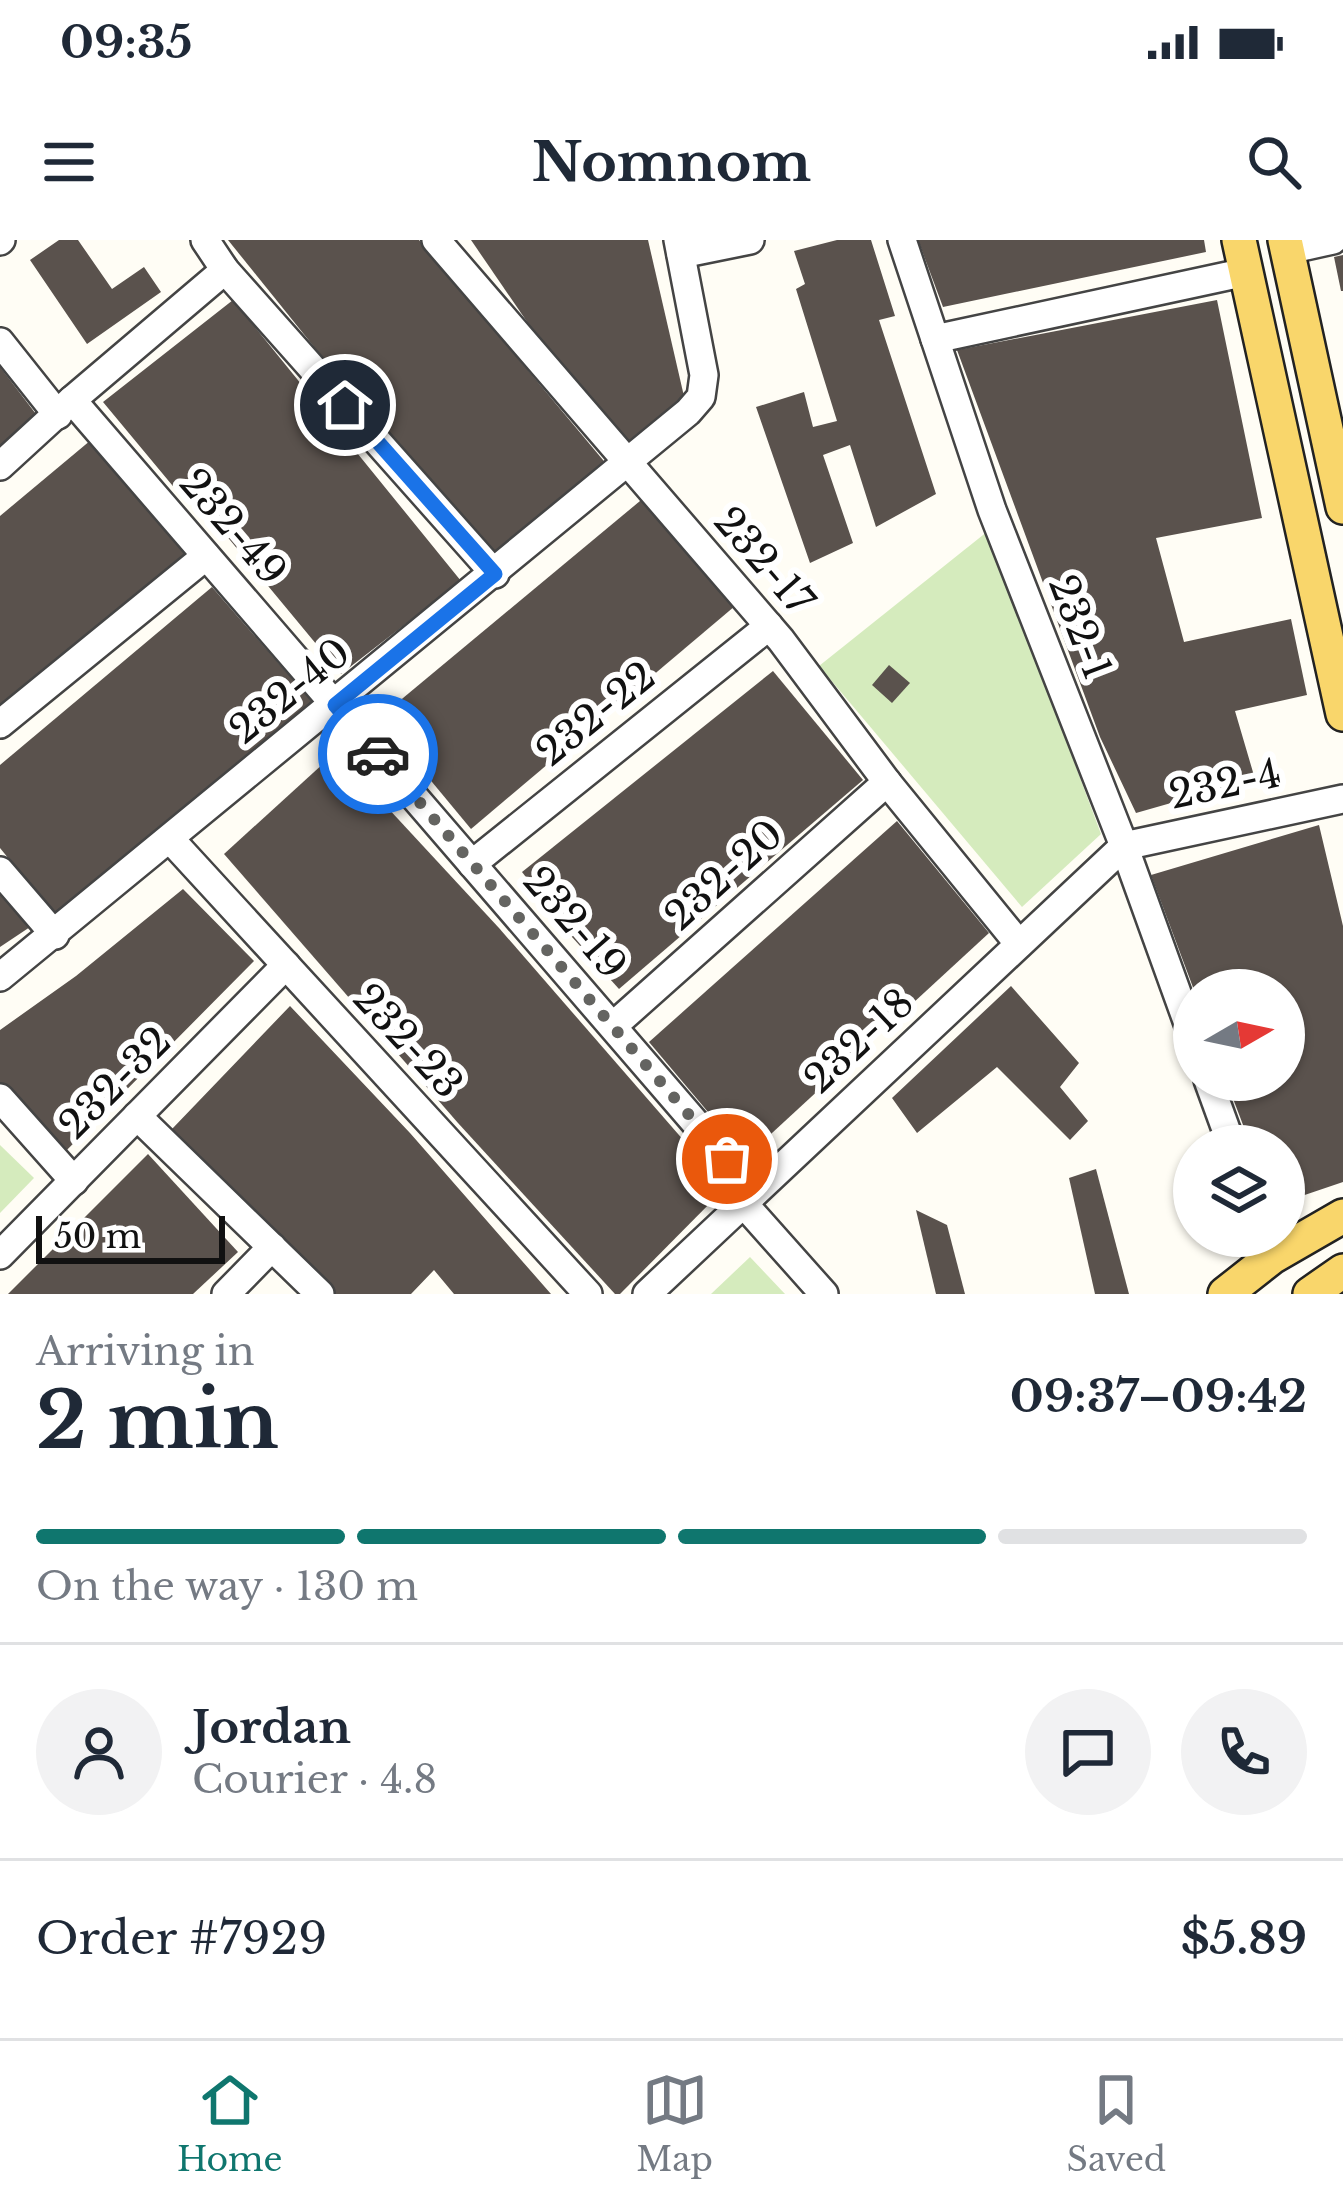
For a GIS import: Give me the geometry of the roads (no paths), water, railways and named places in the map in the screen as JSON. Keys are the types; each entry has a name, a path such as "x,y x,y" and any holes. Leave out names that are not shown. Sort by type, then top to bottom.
{"main road":[{"path":"1287,245 1343,507"},
{"path":"1243,256 1343,714"},
{"path":"1305,1231 1343,1216"},
{"path":"1225,1294 1259,1257"},
{"path":"1310,1294 1343,1271"}],"street":[{"path":"205,240 225,270 495,574"},
{"name":"232-17","path":"436,240 769,626 887,782 1019,944"},
{"path":"679,247 750,240"},
{"name":"232-1","path":"902,240 992,510 1173,982"},
{"path":"1287,245 1334,240"},
{"name":"232-40","path":"0,977 629,464 701,397 704,375 679,247"},
{"path":"935,339 1243,256"},
{"path":"0,466 225,270"},
{"name":"232-49","path":"0,342 206,556 335,705"},
{"path":"0,724 206,556"},
{"name":"232-22","path":"472,864 769,626"},
{"name":"232-19","path":"335,705 613,1026 824,1294"},
{"name":"232-20","path":"613,1026 887,782"},
{"name":"232-4","path":"1124,846 1343,799"},
{"name":"232-23","path":"171,840 588,1294"},
{"name":"232-18","path":"647,1294 1124,846"},
{"path":"0,871 56,934"},
{"name":"232-32","path":"0,1255 286,965"},
{"path":"0,1098 74,1181"},
{"path":"137,1116 320,1294"},
{"path":"226,1294 272,1247"}]}
